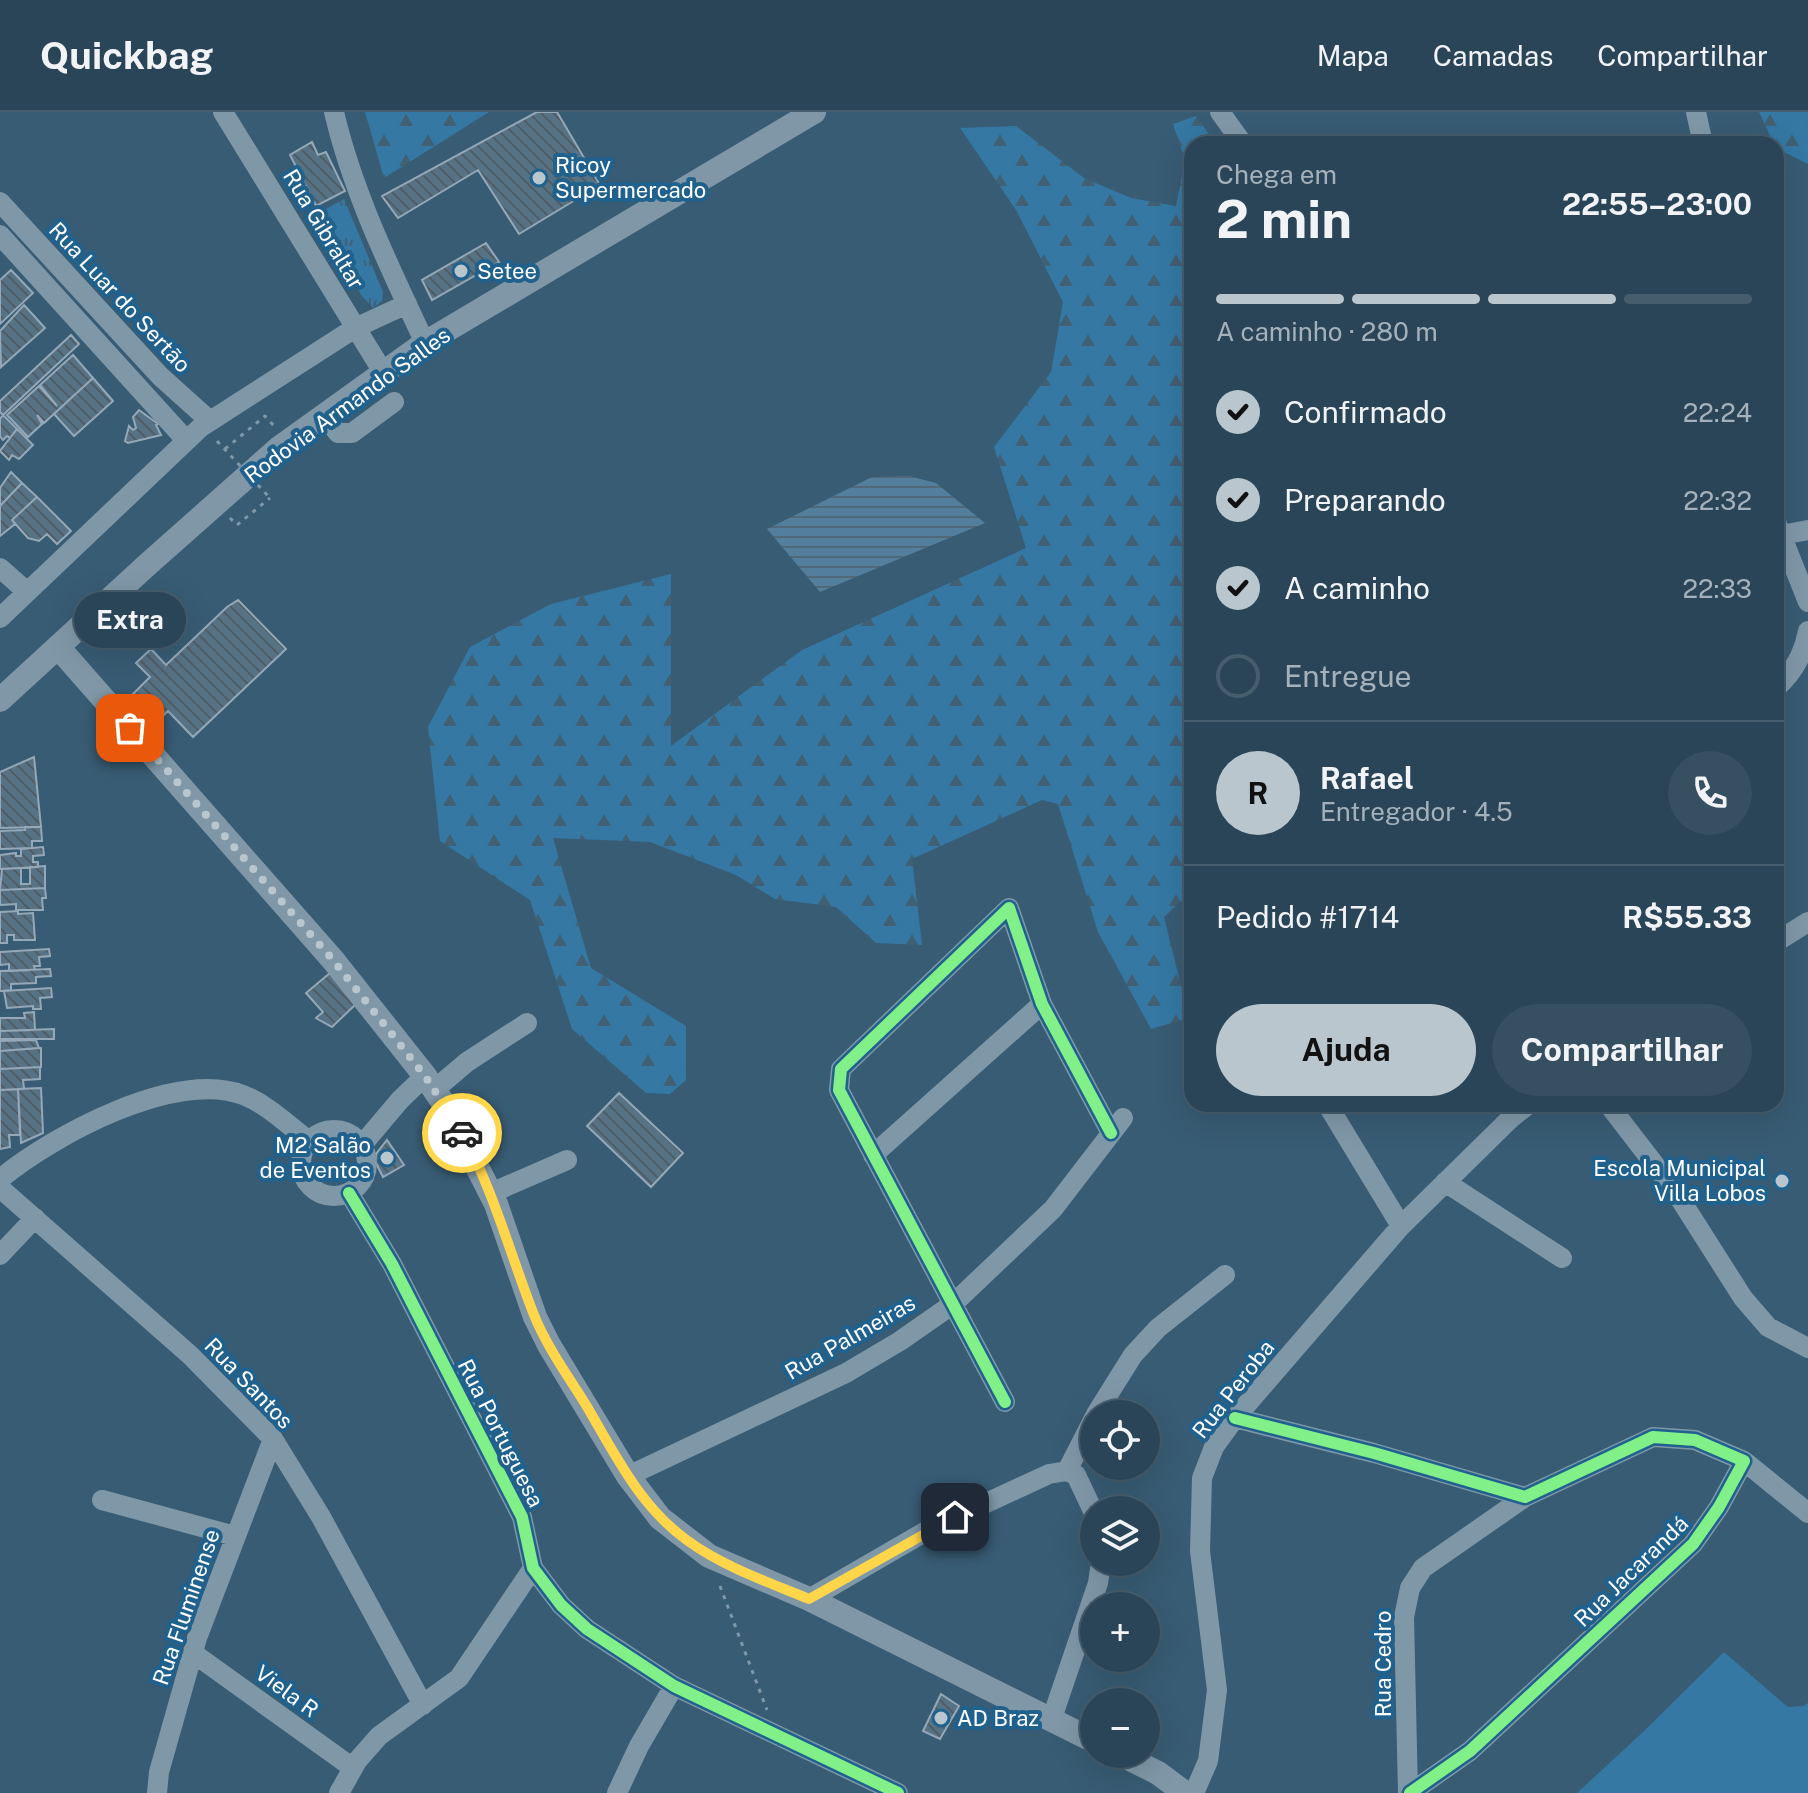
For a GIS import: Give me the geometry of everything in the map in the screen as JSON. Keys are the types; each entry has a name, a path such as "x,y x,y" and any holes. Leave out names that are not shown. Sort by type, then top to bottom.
{"main road":[{"name":"Rodovia Armando Salles","path":"0,700 252,472 383,372 425,343 814,112"},
{"path":"58,647 333,960 430,1083 471,1149 491,1193 535,1317 628,1476 660,1518 709,1556 809,1599 1080,1734"},
{"path":"1148,1768 1185,1793"}],"street":[{"name":"Rua Gibraltar","path":"223,112 383,372"},
{"path":"334,112 381,248 425,343"},
{"path":"1220,112 1237,136"},
{"path":"1696,112 1701,136"},
{"name":"Rua Luar do Sertão","path":"0,202 160,376 210,421"},
{"path":"0,235 186,440"},
{"path":"75,318 90,301"},
{"path":"0,618 186,440 210,421 355,328 407,304"},
{"path":"324,416 338,433 345,435 394,402"},
{"path":"1784,529 1808,530"},
{"path":"1784,538 1804,572 1808,602"},
{"path":"0,568 26,591"},
{"path":"1784,681 1805,647 1808,631"},
{"path":"873,1155 1042,1004 1009,908 841,1069 839,1090 873,1155 1005,1402"},
{"path":"1784,937 1808,922"},
{"name":"Rua Palmeiras","path":"628,1476 846,1373 900,1341 953,1304 1053,1209 1117,1125 1042,1004"},
{"path":"362,1145 400,1100 527,1023"},
{"path":"0,1179 32,1154 66,1134 159,1097 199,1089 217,1089 243,1095 309,1141"},
{"path":"1332,1112 1401,1226"},
{"name":"Rua Peroba","path":"1194,1793 1208,1761 1217,1690 1200,1551 1202,1478 1214,1447 1235,1418 1401,1226 1519,1112"},
{"path":"1614,1112 1675,1191 1743,1298 1768,1327 1808,1348"},
{"path":"337,1130 355,1137 362,1145 367,1155 365,1177 349,1193 339,1197 319,1193 305,1180 301,1160 309,1141 317,1134 337,1130"},
{"path":"491,1193 567,1160"},
{"path":"1445,1182 1562,1258"},
{"name":"Rua Santos","path":"0,1188 190,1355 273,1439 321,1517 423,1705"},
{"name":"Rua Portuguesa","path":"349,1193 392,1264 522,1517 533,1568 561,1605 587,1629 674,1686 898,1793"},
{"path":"0,1255 35,1218"},
{"path":"1105,1400 1133,1355 1158,1328 1225,1275"},
{"path":"1235,1418 1374,1453 1525,1497 1653,1437 1695,1440 1744,1461 1808,1513"},
{"name":"Rua Fluminense","path":"157,1793 159,1772 193,1653 273,1439"},
{"path":"1067,1471 1080,1445"},
{"name":"Rua Jacarandá","path":"1409,1793 1470,1751 1693,1544 1719,1507 1744,1461"},
{"path":"809,1599 928,1530 1037,1477 1067,1471 1076,1475 1086,1496"},
{"name":"Rua Cedro","path":"1409,1793 1404,1617 1410,1588 1423,1568 1525,1497"},
{"path":"102,1500 235,1536"},
{"path":"339,1793 353,1768 379,1736 459,1678 533,1568"},
{"path":"1051,1721 1090,1608 1098,1576"},
{"name":"Viela R","path":"193,1653 353,1768"},
{"path":"617,1793 639,1746 674,1686"},
{"path":"1208,1761 1210,1793"}],"path":[{"path":"225,449 265,416"},
{"path":"217,441 270,498 237,525"},
{"path":"709,1556 777,1735"}],"green space":[{"path":"365,112 489,112 384,178"},
{"path":"1759,112 1808,112 1808,164 1784,152 1784,136 1770,136"},
{"path":"1196,116 1210,136 1184,136 1184,157 1173,124"},
{"path":"1016,126 1084,178 1131,198 1176,206 1184,165 1184,898 1164,917 1184,998 1184,1019 1151,1029 1098,932 1058,804 1042,800 912,859 922,945 876,943 836,907 775,899 736,875 650,842 553,838 591,968 686,1026 686,1080 670,1094 646,1093 572,1029 530,900 440,841 428,727 470,647 551,604 671,574 671,746 802,650 1026,548 994,447 1051,372 1063,302 1016,210 960,128"},
{"path":"344,199 383,292 382,301 373,308 361,295 321,212"},
{"path":"1724,1652 1788,1707 1808,1703 1808,1793 1577,1793 1643,1732"}],"shaded area":[{"path":"909,476 936,483 985,523 820,592 767,529 872,477"}],"building":[{"name":"Ricoy Supermercado","path":"537,112 557,112 600,185 519,234 478,170 398,218 382,196"},
{"path":"312,142 318,155 326,152 345,191 316,206 290,155"},
{"name":"Setee","path":"486,243 499,262 432,300 422,280"},
{"path":"11,270 33,293 0,324 0,280"},
{"path":"24,305 45,328 1,367 0,331"},
{"path":"71,335 79,344 3,415 0,401"},
{"path":"73,355 93,378 44,423 37,415 42,424 28,437 7,415 39,386 57,406 40,385"},
{"path":"93,378 113,401 74,436 54,414"},
{"path":"139,410 158,424 161,435 128,443 125,441 129,426 133,430 136,428 133,417"},
{"path":"3,415 17,429 10,438 7,436 3,440 0,436 0,419"},
{"path":"17,429 33,445 19,459 12,455 9,460 0,451"},
{"path":"11,472 22,483 0,506 0,488"},
{"path":"22,483 37,497 12,520 15,524 0,536 0,506"},
{"path":"37,497 71,531 57,544 47,534 39,541 28,538 12,520"},
{"path":"238,600 286,649 193,737 168,711 152,726 127,700 150,677 136,663 151,649 166,665"},
{"path":"34,757 41,827 0,828 0,772"},
{"path":"25,827 41,827 42,841 32,841 32,848 0,849 0,831 25,830"},
{"path":"43,847 44,855 33,856 33,862 38,862 38,867 0,869 0,855 16,853 16,856 21,856 21,849"},
{"path":"45,866 45,888 0,890 2,869 21,868 21,884 30,884 30,867"},
{"path":"45,888 43,910 16,910 16,904 0,905 0,890"},
{"path":"18,911 18,914 33,913 35,940 14,940 14,935 7,935 7,943 0,943 0,912"},
{"path":"49,949 50,956 39,957 40,966 34,966 35,970 9,971 9,964 0,965 0,952"},
{"path":"50,969 51,976 36,977 36,983 11,984 11,990 0,991 0,971"},
{"path":"330,973 356,1004 332,1027 316,1018 323,1012 306,993"},
{"path":"51,988 52,997 40,998 41,1009 33,1009 33,1006 7,1008 4,991"},
{"path":"34,1012 35,1030 0,1031 0,1018 25,1018 24,1013"},
{"path":"54,1029 54,1039 0,1039 0,1031"},
{"path":"36,1040 39,1048 0,1051 0,1041"},
{"path":"41,1048 41,1067 0,1069 0,1051"},
{"path":"40,1067 40,1079 23,1080 24,1089 0,1090 0,1069"},
{"path":"41,1088 43,1133 21,1143 18,1089"},
{"path":"18,1089 20,1135 9,1135 10,1147 0,1149 0,1090"},
{"path":"619,1093 683,1153 651,1187 587,1126"},
{"name":"M2 Salão de Eventos","path":"387,1140 404,1165 383,1177 375,1161 376,1154"},
{"name":"AD Braz","path":"941,1694 959,1706 940,1739 923,1731"}],"cycle path":[{"path":"1005,1402 839,1090 841,1069 1009,908 1042,1004 1111,1133"},
{"path":"349,1193 392,1264 522,1517 533,1568 561,1605 587,1629 674,1686 898,1793"},
{"path":"1235,1418 1374,1453 1525,1497 1653,1437 1695,1440 1744,1461 1719,1507 1693,1544 1470,1751 1410,1793"}],"way so far":[{"path":"130,728 333,960 425,1076 462,1133"}],"place":[{"name":"Ricoy Supermercado","path":"539,178"},
{"name":"Setee","path":"461,271"},
{"name":"Extra","path":"130,728"},
{"name":"M2 Salão de Eventos","path":"387,1158"},
{"name":"Escola Municipal Villa Lobos","path":"1782,1181"},
{"name":"AD Braz","path":"941,1718"}],"route":[{"path":"462,1133 496,1204 535,1317 549,1345 628,1476 660,1518 685,1539 709,1556 809,1599 955,1517"}]}
